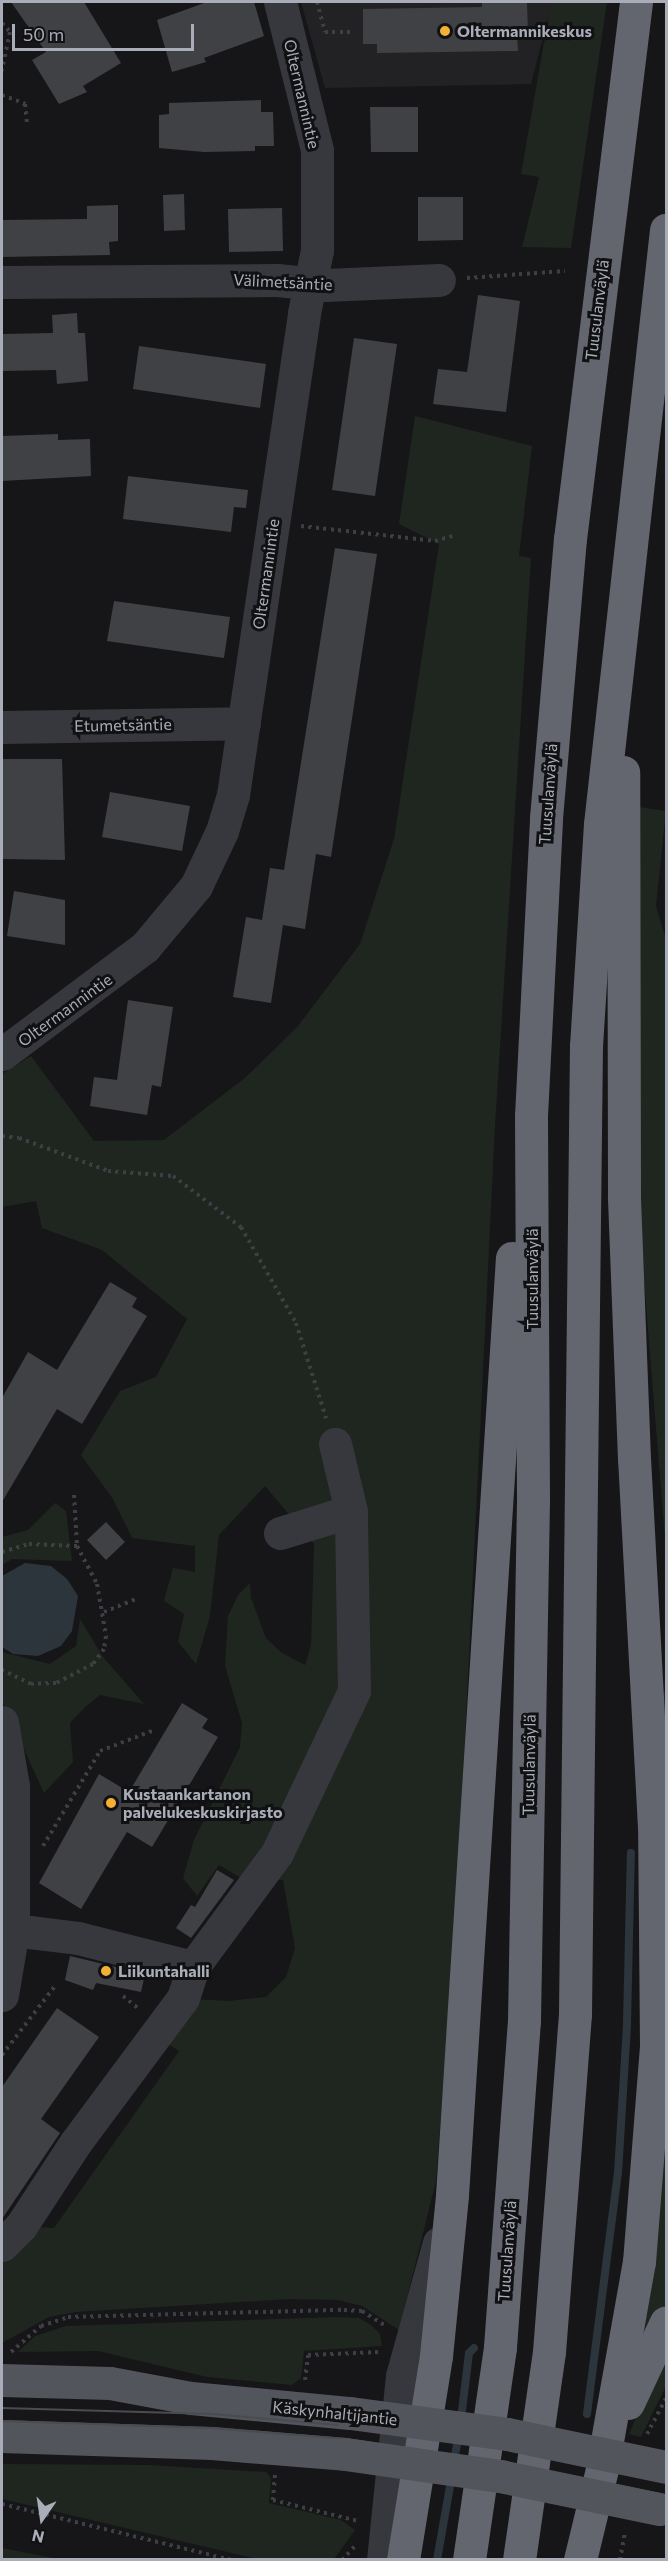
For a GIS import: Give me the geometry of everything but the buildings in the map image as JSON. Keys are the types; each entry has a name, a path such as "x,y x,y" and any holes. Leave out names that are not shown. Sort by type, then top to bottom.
{"highway":[{"name":"Tuusulanväylä","path":"469,2559 500,2346 524,2021 533,1500 531,1116 546,818 570,539 636,2"},
{"path":"519,2559 549,2352 575,2014 586,1046 600,824 618,678 638,461 666,230"},
{"path":"580,2559 602,2469 639,2262 656,2044 654,1827 634,1459 624,1196 624,787 618,678"},
{"path":"403,2559 436,2356 452,2195 512,1257 531,1116"},
{"path":"634,1459 666,1627"},
{"path":"602,2469 642,2368 666,2322"}],"main road":[{"name":"Käskynhaltijantie","path":"5,2367 190,2398 351,2413 507,2434 666,2467"},
{"path":"2,2436 190,2442 345,2454 500,2476 663,2510"}],"street":[{"name":"Oltermannintie","path":"2,1054 136,955 196,886 222,831 233,795 317,250 316,150 280,2"},
{"name":"Välimetsäntie","path":"2,282 311,282 336,285 439,280"},
{"name":"Etumetsäntie","path":"2,727 244,723"},
{"path":"2,2245 21,2226 76,2142 183,1998 193,1967 277,1853 354,1691 351,1511 335,1444"},
{"path":"280,1533 351,1511"},
{"path":"2,1722 13,1786 13,1930 2,1995"},
{"path":"13,1930 78,1938 193,1967"},
{"path":"383,2559 402,2376 452,2195"}],"path":[{"path":"317,2 325,32 353,32"},
{"path":"2,23 10,32 2,71"},
{"path":"2,94 25,104 27,124"},
{"path":"439,280 565,271"},
{"path":"273,525 435,541 456,535"},
{"path":"2,1136 19,1138 108,1171 173,1176 241,1227 296,1323 335,1444"},
{"path":"2,1670 31,1684 56,1683 80,1674 104,1649 104,1612 89,1563 76,1546 74,1495"},
{"path":"2,1552 29,1544 76,1546"},
{"path":"104,1612 136,1599"},
{"path":"36,1857 100,1751 152,1731"},
{"path":"2,2055 55,1986"},
{"path":"5,2367 41,2326 68,2317 344,2310 373,2316 389,2329"},
{"path":"305,2376 308,2355 370,2352"},
{"path":"275,2478 273,2500 365,2523"},
{"path":"2,2504 232,2559"}],"shaded area":[{"path":"301,2 552,2 531,84 325,88"},
{"path":"551,2 607,2 571,248 522,247 539,177 521,174"},
{"path":"415,416 532,446 519,556 531,558 495,1126 457,1901 436,2181 399,2330 362,2306 338,2300 290,2299 76,2312 49,2317 2,2343 2,2252 30,2227 54,2228 179,2051 162,2040 194,1999 229,2001 266,1997 286,1977 295,1948 283,1880 241,1878 219,1865 197,1896 183,1878 194,1840 240,1747 242,1723 225,1666 228,1616 238,1595 250,1583 251,1598 266,1638 282,1653 305,1665 311,1645 314,1544 265,1486 219,1535 210,1616 196,1664 178,1642 184,1614 164,1601 173,1568 195,1572 195,1546 132,1538 113,1499 81,1455 120,1391 156,1377 187,1319 102,1250 42,1228 36,1201 2,1207 2,1074 31,1056 94,1141 164,1140 246,1077 298,1026 360,944 394,839 439,544 399,524"},
{"path":"632,806 666,811 656,906 666,939 666,1551 639,1218"},
{"path":"55,1503 66,1511 72,1561 12,1559 2,1565 2,1537 28,1530"},
{"path":"25,1563 51,1566 67,1579 78,1596 72,1631 61,1646 38,1656 13,1654 2,1647 2,1576"},
{"path":"80,1619 103,1657 144,1704 100,1695 85,1707 70,1723 73,1762 44,1793 2,1701 2,1652 50,1664 76,1646"},
{"path":"660,1683 666,1695 666,2304 636,2341"},
{"path":"359,2318 371,2325 380,2334 382,2346 304,2351 301,2378 292,2385 207,2377 98,2351 18,2352 35,2336 66,2326"},
{"path":"666,2347 666,2386 641,2437 629,2434"},
{"path":"2,2464 149,2465 266,2472 271,2478 269,2503 341,2520 355,2530 334,2559 257,2559 2,2499"},
{"path":"2,2548 58,2559 2,2559"}],"waterway":[{"path":"587,2414 618,2173 627,2024 631,1853"},
{"path":"461,2419 469,2353 474,2348"},
{"path":"454,2460 459,2434"},
{"path":"437,2560 452,2475"}],"tram line":[{"path":"2,2408 212,2414 349,2426 516,2451 666,2481"},
{"path":"2,2421 211,2428 347,2439 513,2464 666,2495"}],"place":[{"name":"Oltermannikeskus","path":"445,31"},
{"name":"Kustaankartanon palvelukeskuskirjasto","path":"111,1803"},
{"name":"Liikuntahalli","path":"106,1971"}]}
